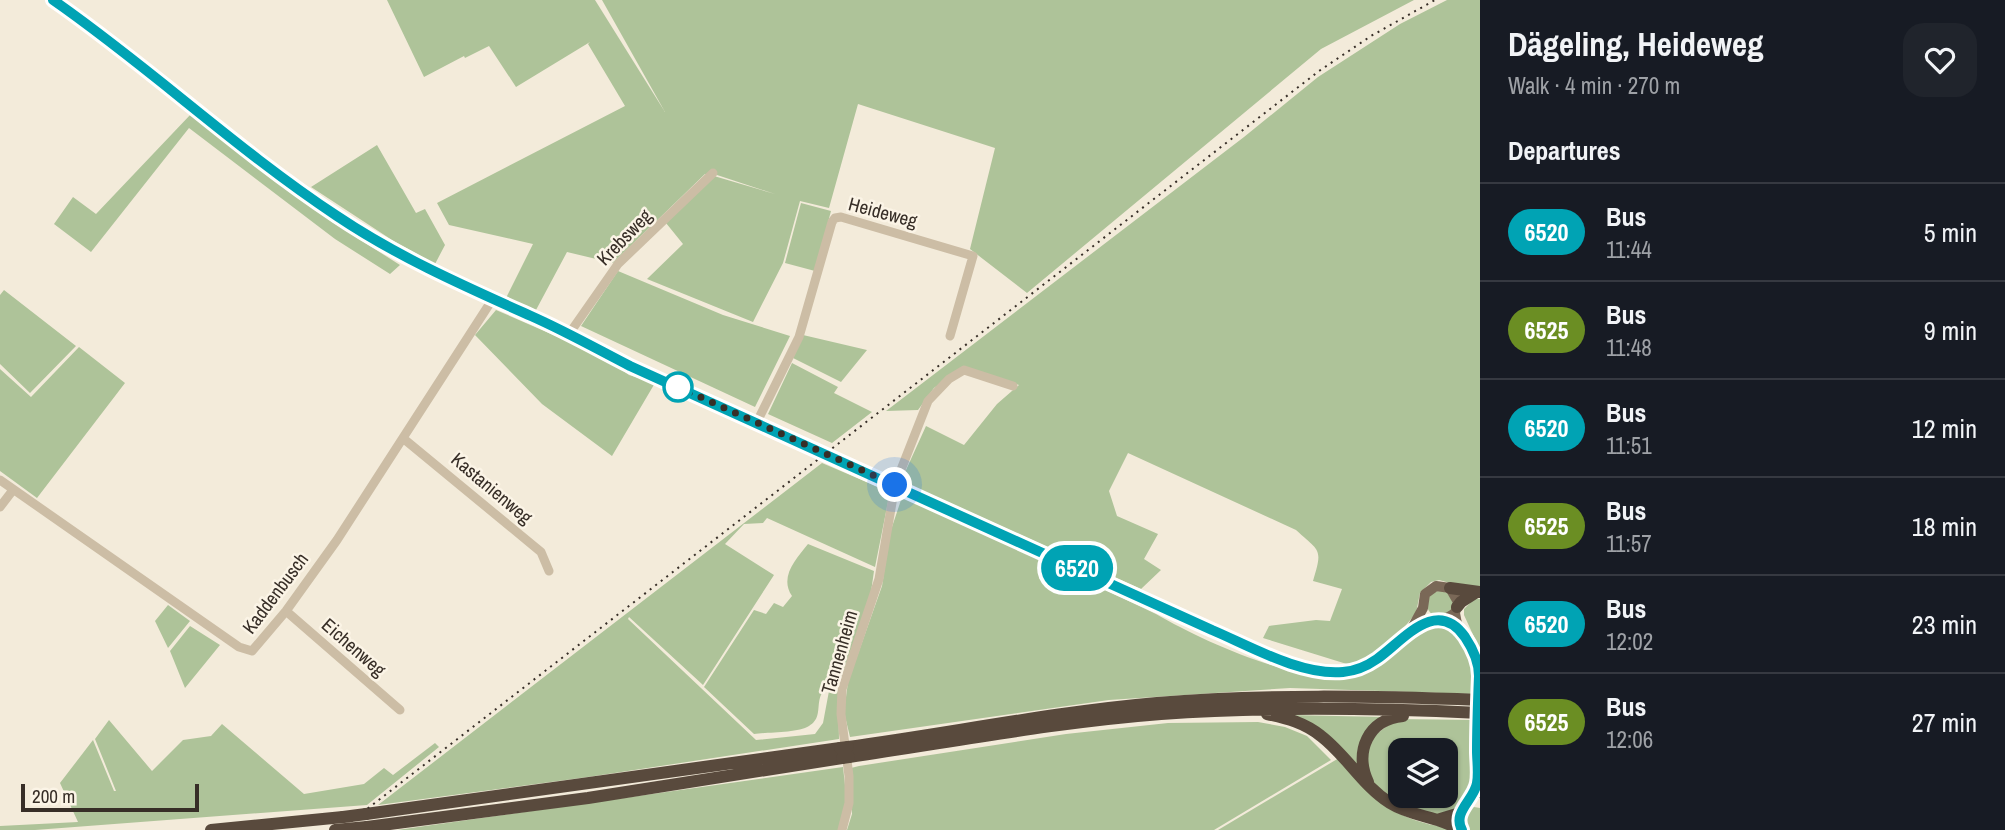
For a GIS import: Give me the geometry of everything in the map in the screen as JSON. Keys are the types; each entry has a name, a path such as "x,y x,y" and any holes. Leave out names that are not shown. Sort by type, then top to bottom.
{"highway":[{"path":"1450,589 1478,592"},
{"path":"1456,610 1461,602 1478,592"},
{"path":"845,752 1026,719 1157,704 1309,697 1480,699"},
{"path":"1242,709 1294,720 1309,727 1334,747 1374,791 1405,811 1461,830"},
{"path":"335,830 367,821 845,752 1158,714 1242,709 1480,713"},
{"path":"1374,791 1366,776 1361,755 1367,737 1374,728 1395,717 1452,711"},
{"path":"1436,820 1469,807"},
{"path":"211,830 343,817 367,821"}],"main road":[{"path":"53,0 103,35 256,157 337,216 415,262 569,334 630,366 1299,667 1324,672 1357,669 1379,658 1411,630 1423,608 1425,594 1430,589 1436,586 1450,589 1457,597 1456,610 1460,630 1477,659 1479,684 1478,788 1469,807 1458,819 1461,830"},
{"path":"1423,608 1430,618 1460,630"},
{"path":"1411,630 1439,620 1456,610"}],"street":[{"name":"Krebsweg","path":"569,334 618,264 713,173"},
{"name":"Heideweg","path":"757,422 799,337 835,218 841,217 973,256 950,336"},
{"name":"Kaddenbusch","path":"0,480 244,650 255,649 286,611 404,439 492,300"},
{"name":"Tannenheim","path":"842,830 849,803 849,776 841,714 842,689 879,579 895,485 929,401 949,379 964,370 1013,386"},
{"name":"Kastanienweg","path":"404,439 541,552 550,571"},
{"path":"0,507 13,490"},
{"name":"Eichenweg","path":"286,611 400,710"}],"green space":[{"path":"387,0 595,0 665,112 602,0 1414,0 1321,49 1027,293 970,249 995,148 858,104 829,208 800,201 783,263 753,322 647,279 683,244 666,223 714,176 775,194 717,175 705,174 613,263 567,252 536,310 506,298 533,244 449,225 437,203 625,106 588,44 590,42 516,87 489,46 424,77"},
{"path":"1447,0 1480,0 1480,588 1468,588 1439,580 1431,582 1420,593 1416,613 1402,630 1370,657 1350,665 1263,638 1269,626 1316,620 1330,621 1342,589 1313,581 1318,562 1315,547 1296,530 1128,453 1109,491 1117,516 1158,534 1144,559 1161,570 1141,589 901,481 926,426 964,445 997,404 1019,385 963,367 934,388 918,410 886,411 1244,137 1318,77 1400,24"},
{"path":"191,114 332,222 400,265 390,274 335,239 189,128 91,252 54,224 73,197 96,214"},
{"path":"377,145 416,213 425,209 445,245 435,264 392,240 311,187"},
{"path":"801,203 831,211 815,271 785,263"},
{"path":"618,271 723,315 790,336 755,407 581,326"},
{"path":"4,290 76,346 30,393 0,364 0,295"},
{"path":"496,310 604,357 629,375 655,383 612,456 542,404 475,335"},
{"path":"803,335 867,350 841,382 793,358"},
{"path":"79,347 125,383 37,498 0,471 0,369 31,397"},
{"path":"792,363 838,387 834,393 872,412 832,443 768,414"},
{"path":"822,463 890,492 875,567 767,518 763,523 744,524 725,544 774,575 703,685 629,617 628,619 756,740 815,734 823,723 829,691 838,689 839,739 378,805"},
{"path":"903,494 1221,647 1297,672 1321,676 1353,675 1378,664 1428,625 1445,624 1460,638 1472,661 1475,673 1473,694 1290,688 1109,700 850,737 844,712 848,682 882,586 890,533"},
{"path":"808,544 874,571 871,592 841,679 830,685 820,697 815,721 798,730 754,734 704,687 754,610 766,614 774,603 783,607 792,596 788,589 788,575"},
{"path":"1440,591 1449,595 1453,604 1449,613 1440,617 1431,613 1427,604 1431,595"},
{"path":"1475,598 1480,599 1480,650 1464,615 1464,609"},
{"path":"168,605 190,621 168,648 155,621"},
{"path":"190,626 220,645 185,688 170,651"},
{"path":"1288,715 1385,717 1372,725 1363,777"},
{"path":"1396,719 1475,720 1473,785 1458,810 1438,816 1413,808 1458,808 1458,738 1388,738 1388,797 1375,788 1365,767 1369,740"},
{"path":"109,720 152,771 183,740 211,736 222,724 304,794 364,784 384,768 393,775 435,743 439,747 367,805 35,830 0,830 0,826 78,822 60,783 93,740 116,791 95,739"},
{"path":"1258,722 1285,727 1307,736 1331,760 1214,830 847,830 852,814 851,768 1066,734 1168,723"},
{"path":"1339,758 1365,789 1388,808 1425,823 1454,830 1218,830"},
{"path":"843,767 847,803 840,830 397,830"},
{"path":"1474,807 1480,808 1480,830 1466,830 1462,823 1466,811"}],"railway":[{"path":"340,830 1319,71 1371,36 1435,0"}],"bus line":[{"name":"6520","path":"53,0 103,35 293,185 382,244 437,274 569,334 630,366 1212,630 1299,667 1324,672 1343,672 1368,665 1411,630 1435,620 1451,624 1460,630 1467,640 1477,659 1479,670 1477,783 1458,819 1462,830"}],"route":[{"path":"678,387 895,485"}]}
